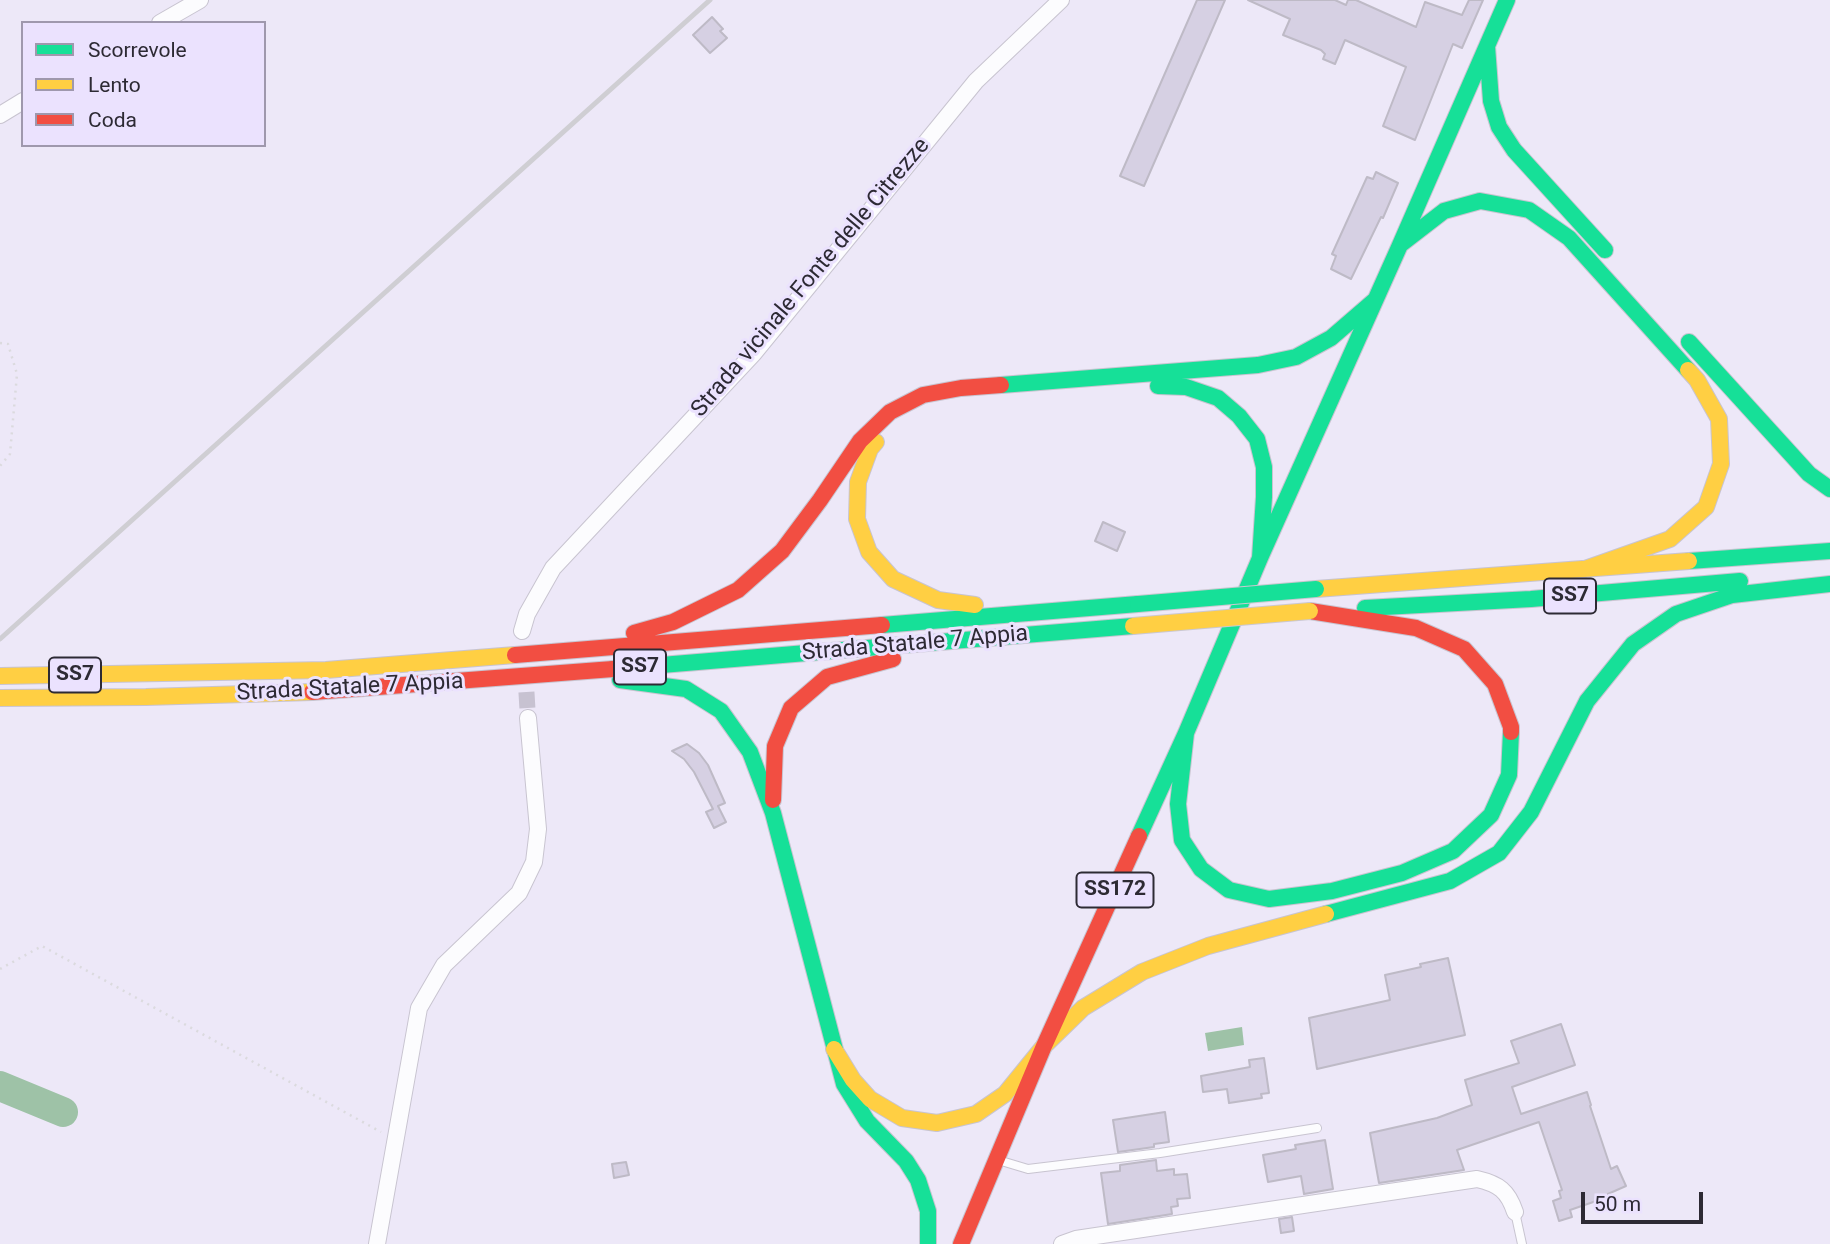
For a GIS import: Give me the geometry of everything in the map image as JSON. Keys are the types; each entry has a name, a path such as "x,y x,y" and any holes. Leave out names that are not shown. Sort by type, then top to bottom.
{"main road":[{"name":"SS172","path":"961,1244 1044,1046 1186,733 1507,0"},
{"path":"1487,46 1491,101 1499,127 1514,150 1615,261"},
{"path":"1400,245 1444,211 1480,201 1529,210 1569,239 1698,380 1719,419 1721,464 1706,507 1670,539 1585,569"},
{"path":"567,651 673,622 738,590 782,551 860,441 890,412 923,395 961,388 1258,365 1296,356 1331,338 1375,300"},
{"path":"1680,332 1809,474 1830,489"},
{"path":"1037,612 938,600 894,579 869,551 858,519 858,482 870,449 896,420 926,405 963,398 1151,385 1186,387 1218,398 1239,416 1257,439 1264,467 1261,558"},
{"name":"Strada Statale 7 Appia","path":"0,676 326,670 1315,589 1830,551"},
{"name":"Strada Statale 7 Appia","path":"0,698 327,692 1310,611 1531,599 1830,573"},
{"path":"835,1049 853,1080 870,1099 902,1118 937,1123 976,1114 1005,1094 1044,1046 1083,1008 1142,972 1208,946 1450,881 1499,853 1531,812 1587,701 1633,644 1676,614 1732,595 1830,584"},
{"path":"1186,733 1178,804 1182,840 1201,869 1230,890 1269,900 1332,891 1402,873 1453,851 1491,816 1508,775 1511,727 1495,684 1464,649 1416,628 1310,611"},
{"path":"773,813 775,746 791,708 827,677 960,640"},
{"path":"569,673 686,689 722,711 750,752 773,813 844,1084 856,1106 907,1163 926,1196 931,1229 928,1244"}],"street":[{"path":"163,21 200,0"},
{"name":"Strada vicinale Fonte delle Citrezze","path":"522,631 527,614 553,568 754,353 976,81 1061,0"},
{"path":"0,114 21,103"},
{"path":"377,1244 419,1008 444,965 519,893 534,862 538,829 528,718"},
{"path":"1062,1244 1076,1239 1477,1179 1502,1189 1511,1200 1515,1212"}],"lane":[{"path":"996,1160 1028,1169 1160,1153 1317,1128"},
{"path":"1515,1212 1522,1244"}],"path":[{"path":"0,342 8,344 16,374 10,454 0,466"},
{"path":"0,969 42,946 396,1139"}],"shaded area":[{"path":"1242,1027 1244,1045 1208,1051 1205,1033"}],"building":[{"path":"1197,0 1225,0 1144,186 1120,176"},
{"path":"1248,0 1335,0 1346,5 1348,0 1356,0 1416,27 1425,2 1462,15 1469,0 1483,0 1462,48 1453,44 1415,140 1383,126 1406,67 1345,40 1335,64 1323,59 1325,54 1321,50 1283,35 1290,19"},
{"path":"712,17 727,38 710,53 693,35"},
{"path":"1376,172 1398,183 1351,279 1331,269 1336,256 1332,254 1367,177 1373,179"},
{"path":"1103,522 1125,532 1117,551 1095,541"},
{"path":"687,744 699,753 708,765 725,803 718,806 726,822 714,828 706,812 713,809 694,772 684,759 672,751"},
{"path":"1448,958 1465,1035 1317,1069 1309,1018 1390,1000 1385,975"},
{"path":"1561,1024 1575,1065 1512,1087 1521,1114 1587,1092 1611,1169 1617,1166 1626,1186 1601,1197 1602,1199 1570,1210 1572,1217 1559,1221 1553,1201 1561,1198 1559,1191 1562,1190 1539,1122 1457,1150 1464,1170 1379,1183 1370,1133 1437,1118 1472,1105 1465,1080 1519,1063 1511,1041"},
{"path":"1264,1058 1269,1093 1261,1094 1262,1098 1229,1103 1227,1089 1203,1092 1201,1076 1250,1067 1249,1060"},
{"path":"1165,1112 1169,1142 1118,1152 1113,1120"},
{"path":"1325,1140 1333,1189 1304,1194 1301,1176 1268,1182 1263,1155 1296,1149 1295,1145"},
{"path":"1156,1160 1157,1171 1174,1169 1174,1175 1187,1174 1190,1198 1177,1199 1178,1206 1171,1207 1172,1214 1108,1224 1101,1173 1120,1171 1120,1165"},
{"path":"626,1162 629,1175 614,1178 612,1164"},
{"path":"1292,1217 1294,1231 1281,1233 1279,1219"}],"waterway":[{"path":"0,1086 63,1112"}],"tunnel":[{"path":"525,668 528,718"}],"railway":[{"path":"0,639 710,0"}],"traffic: fast":[{"path":"1400,245 1507,0"},
{"path":"1487,46 1491,101 1499,127 1514,150 1605,250"},
{"path":"1400,245 1444,211 1480,201 1529,210 1569,238 1688,370"},
{"path":"1139,836 1400,245"},
{"path":"1001,385 1258,365 1296,357 1331,338 1375,300"},
{"path":"1689,342 1809,474 1830,489"},
{"path":"1158,386 1186,387 1218,398 1239,416 1257,439 1264,467 1260,558"},
{"path":"1689,561 1830,551"},
{"path":"1365,608 1531,599 1740,581"},
{"path":"1326,914 1450,881 1499,853 1531,812 1587,701 1633,644 1676,614 1732,595 1830,584"},
{"path":"1138,604 1316,589"},
{"path":"882,625 1138,604"},
{"path":"613,669 1133,626"},
{"path":"620,680 686,689 721,711 750,752 773,813 844,1084 867,1121 906,1161 918,1180 928,1211 928,1244"},
{"path":"1186,733 1178,804 1182,840 1201,869 1229,890 1269,899 1332,891 1402,873 1453,851 1491,815 1509,775 1511,732"}],"traffic: slow":[{"path":"1585,569 1670,539 1706,507 1721,464 1719,419 1697,380 1688,370"},
{"path":"876,442 870,449 858,482 857,519 869,552 893,579 938,600 975,605"},
{"path":"1316,589 1689,561"},
{"path":"1133,626 1310,611"},
{"path":"0,676 326,670 515,655"},
{"path":"0,698 312,692"},
{"path":"834,1049 853,1080 870,1099 902,1118 937,1123 976,1114 1005,1094 1044,1046 1083,1008 1142,972 1208,946 1326,914"}],"traffic: jam":[{"path":"634,633 673,622 738,590 782,551 860,441 890,412 923,395 961,388 1001,385"},
{"path":"1310,611 1416,628 1464,649 1495,684 1511,732"},
{"path":"515,655 882,625"},
{"path":"773,800 775,746 791,708 827,677 893,659"},
{"path":"312,692 613,669"},
{"path":"961,1244 1044,1046 1139,836"}]}
